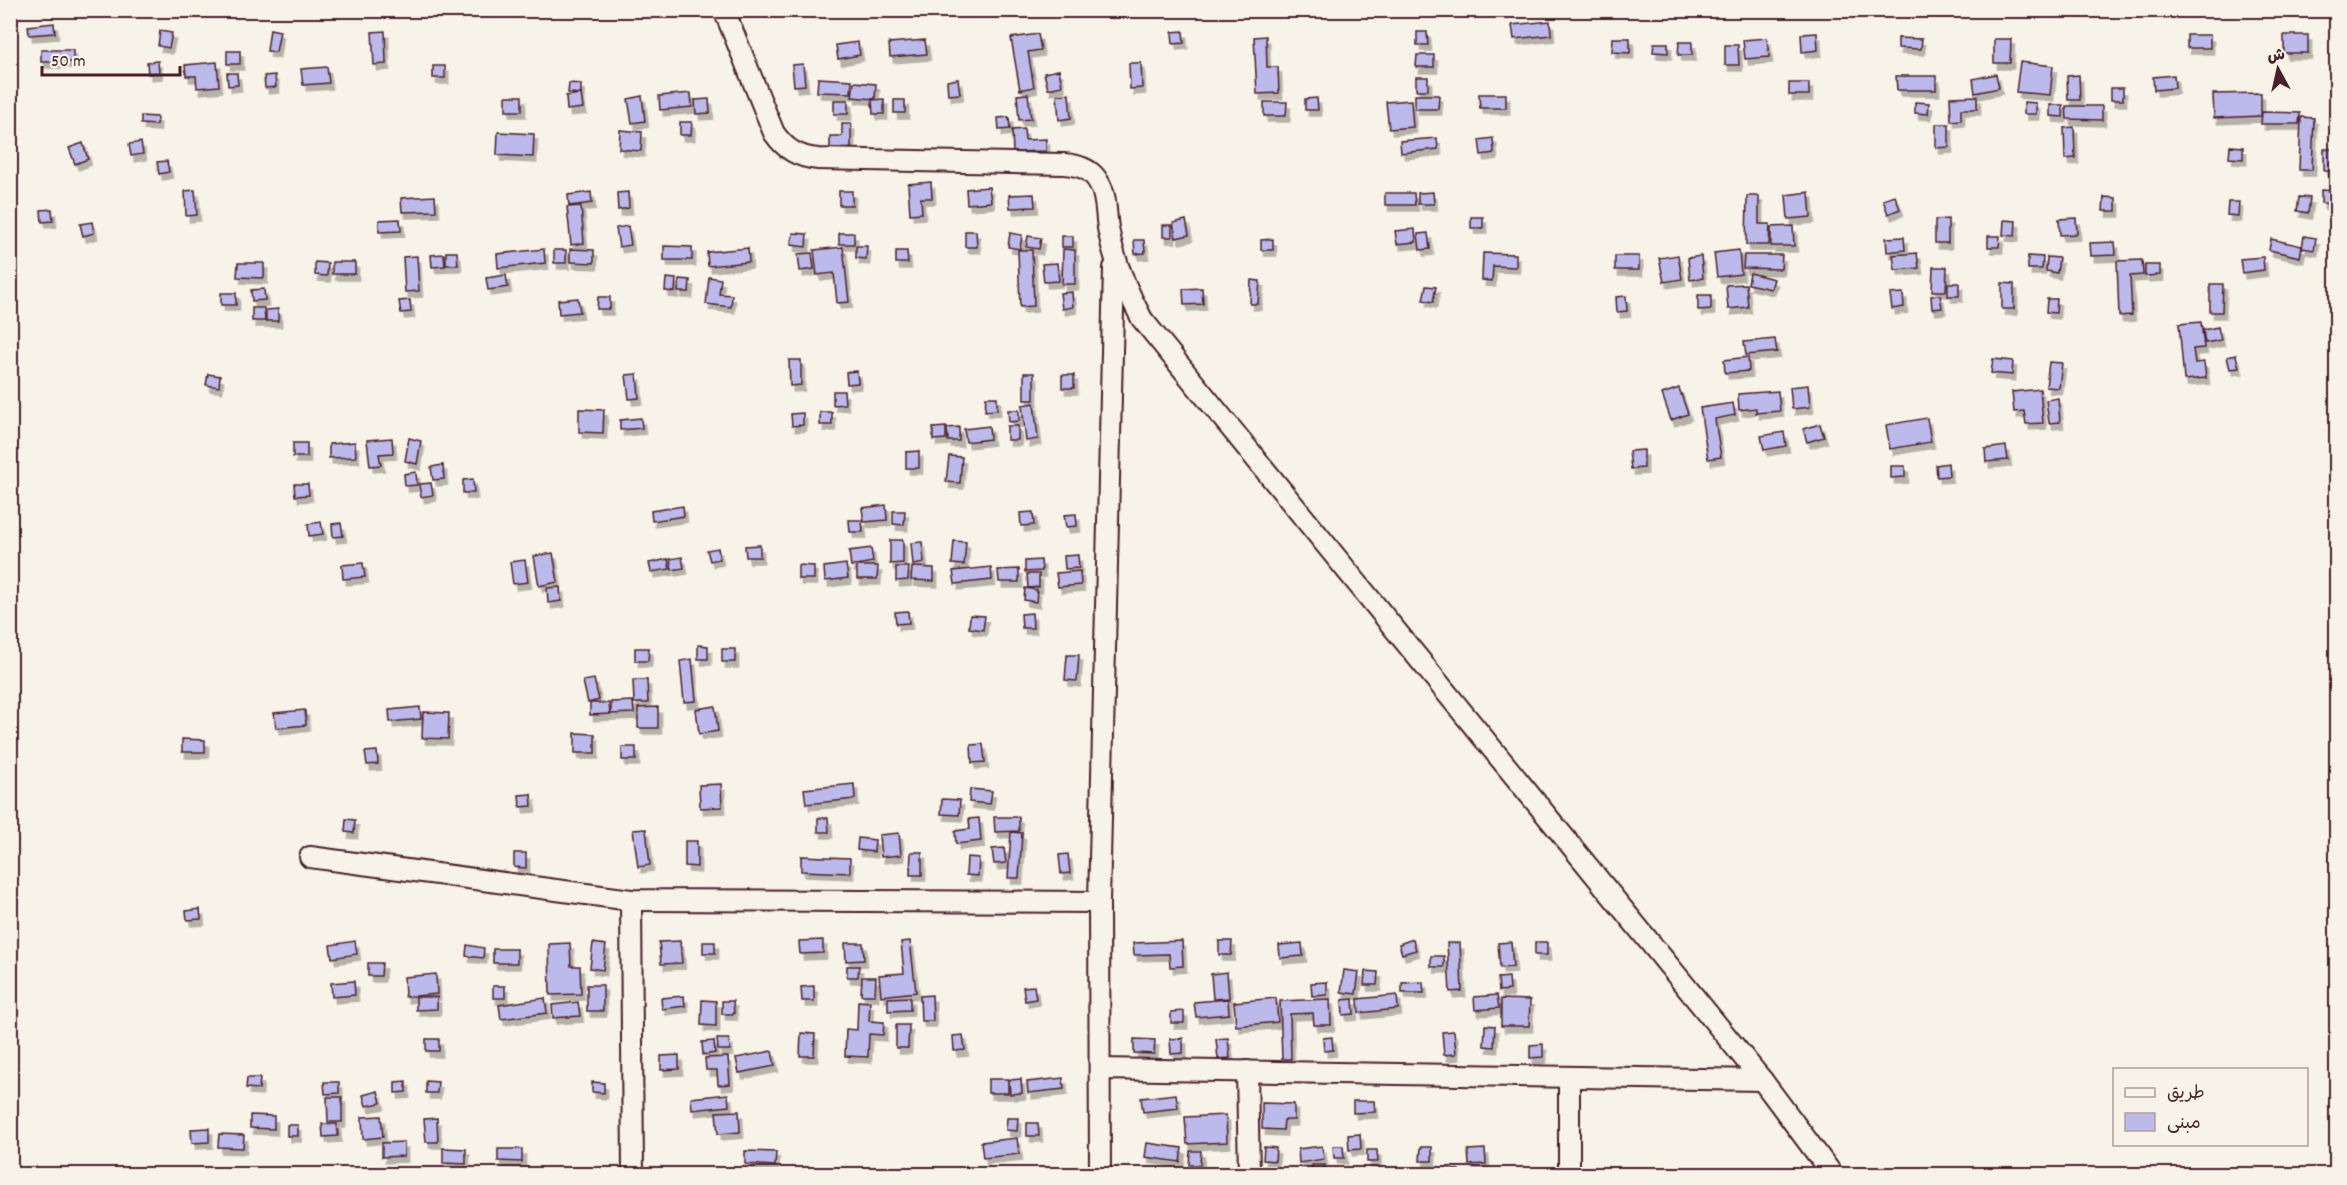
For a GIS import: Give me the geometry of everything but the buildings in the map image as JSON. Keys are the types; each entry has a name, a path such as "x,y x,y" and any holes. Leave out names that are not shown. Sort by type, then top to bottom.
{"street":[{"path":"724,10 774,133 782,144 804,158 1065,164 1084,168 1092,173 1103,190 1114,258 1099,902 1100,1174"},
{"path":"1114,258 1126,290 1142,319 1762,1080 1832,1174"},
{"path":"310,857 631,900 1099,902"},
{"path":"631,900 633,1174"},
{"path":"1100,1069 1762,1080"},
{"path":"1247,1071 1249,1174"},
{"path":"1569,1077 1569,1174"}]}
